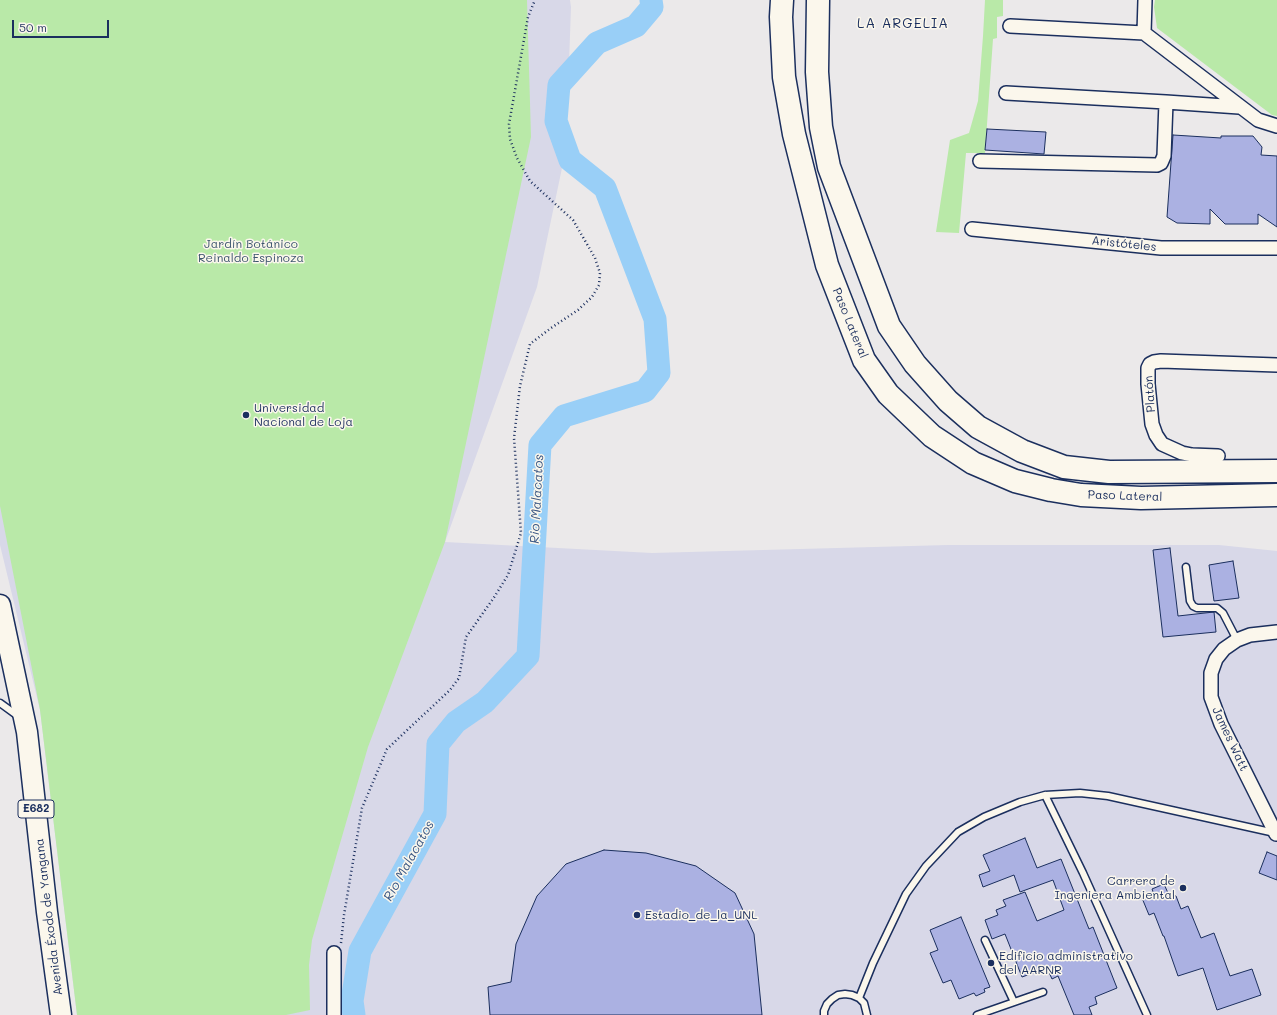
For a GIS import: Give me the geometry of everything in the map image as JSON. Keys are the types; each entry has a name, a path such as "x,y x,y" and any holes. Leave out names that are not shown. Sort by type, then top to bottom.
{"highway":[{"name":"Paso Lateral","path":"782,0 781,17 784,77 794,134 827,265 864,360 888,394 932,436 973,463 1015,481 1051,490 1081,495 1141,498 1277,495"},
{"name":"Paso Lateral","path":"818,0 818,80 821,127 829,167 889,326 915,364 948,401 978,427 1022,451 1064,467 1109,472 1277,471"}],"main road":[{"name":"Avenida Éxodo de Yangana","path":"0,606 27,732 47,912 61,1015"}],"street":[{"path":"1144,33 1145,0"},
{"path":"1010,26 1144,33 1258,120 1277,126"},
{"path":"1006,93 1240,107"},
{"path":"980,160 1153,166 1161,163 1163,160 1166,102"},
{"name":"Aristóteles","path":"972,229 1161,248 1277,248"},
{"name":"Platón","path":"1218,456 1182,453 1162,444 1156,435 1152,424 1148,384 1148,368 1150,364 1161,361 1277,365"},
{"name":"James Watt","path":"1277,632 1250,635 1237,640 1224,650 1216,659 1211,673 1211,697 1220,724 1277,834"},
{"path":"334,1015 338,948"}],"lane":[{"path":"1186,567 1190,601 1193,606 1197,608 1217,608 1223,613 1237,640"},
{"path":"0,703 24,720"},
{"path":"859,998 873,963 906,894 926,866 958,832 1020,802 1045,795 1080,793 1108,796 1277,834"},
{"path":"1045,795 1083,873 1147,1015"},
{"path":"985,940 1014,1002"},
{"path":"977,1015 1043,992"},
{"path":"824,1015 827,1004 838,995 845,994 859,998 864,1003 867,1015"}],"path":[{"path":"338,948 362,808 387,749 450,690 459,678 466,637 508,575 521,533 514,438 520,386 530,344 578,310 592,296 599,285 600,273 595,258 573,220 530,181 517,158 510,139 509,124 528,17 535,0"}],"shaded area":[{"name":"Universidad Nacional de Loja","path":"0,0 570,0 566,149 537,287 445,542 652,553 948,545 1219,545 1277,551 1277,1015 77,1015 40,710 0,545"}],"green space":[{"name":"Jardín Botánico Reinaldo Espinoza","path":"0,0 527,0 531,137 445,542 368,747 312,940 309,965 310,1010 286,1015 77,1015 40,710 0,506"},
{"path":"985,0 1003,0 1003,16 997,17 997,38 993,39 985,153 966,153 959,233 936,232 950,140 969,133 978,101"},
{"path":"1155,0 1277,0 1277,116 1272,115 1157,28 1154,7"}],"building":[{"path":"987,129 1046,132 1044,154 985,150"},
{"path":"1173,135 1221,138 1221,136 1253,136 1262,147 1261,155 1277,156 1277,227 1258,214 1258,224 1225,224 1210,209 1210,224 1177,223 1167,217"},
{"path":"1170,548 1178,616 1214,612 1216,632 1163,637 1153,550"},
{"path":"1233,561 1239,598 1214,601 1209,565"},
{"path":"1025,838 1037,868 1061,859 1089,929 1093,927 1117,988 1095,997 1097,1004 1089,1007 1092,1015 1074,1015 1058,976 1052,979 1047,968 1022,977 1005,934 992,939 985,920 998,915 996,910 1006,906 1003,900 1025,892 1037,921 1064,910 1053,880 1020,892 1014,875 983,887 979,875 990,871 983,855"},
{"name":"Estadio_de_la_UNL","path":"604,850 646,853 696,866 735,893 754,934 762,1015 490,1015 488,987 511,982 516,944 537,896 566,864"},
{"path":"1267,852 1277,856 1277,880 1259,873"},
{"path":"1164,884 1168,893 1176,896 1181,909 1188,906 1201,938 1214,933 1230,976 1252,969 1261,995 1217,1010 1203,968 1178,976 1154,913 1149,915 1142,898 1154,894 1152,889"},
{"path":"961,917 990,987 984,989 985,992 976,996 974,993 959,999 951,980 943,983 930,953 938,950 930,930"}],"waterway":[{"name":"Rio Malacatos","path":"354,1015 352,1001 360,951 435,814 438,744 456,722 485,702 528,656 540,445 564,416 645,391 659,373 655,319 605,188 570,160 556,121 559,85 597,43 636,26 652,7 651,0"}],"place":[{"name":"Universidad Nacional de Loja","path":"246,415"},
{"name":"Carrera de Ingeniera Ambiental","path":"1183,888"},
{"name":"Estadio_de_la_UNL","path":"637,915"},
{"name":"Edificio administrativo del AARNR","path":"991,963"}],"district":[{"name":"LA ARGELIA","path":"903,24"}]}
